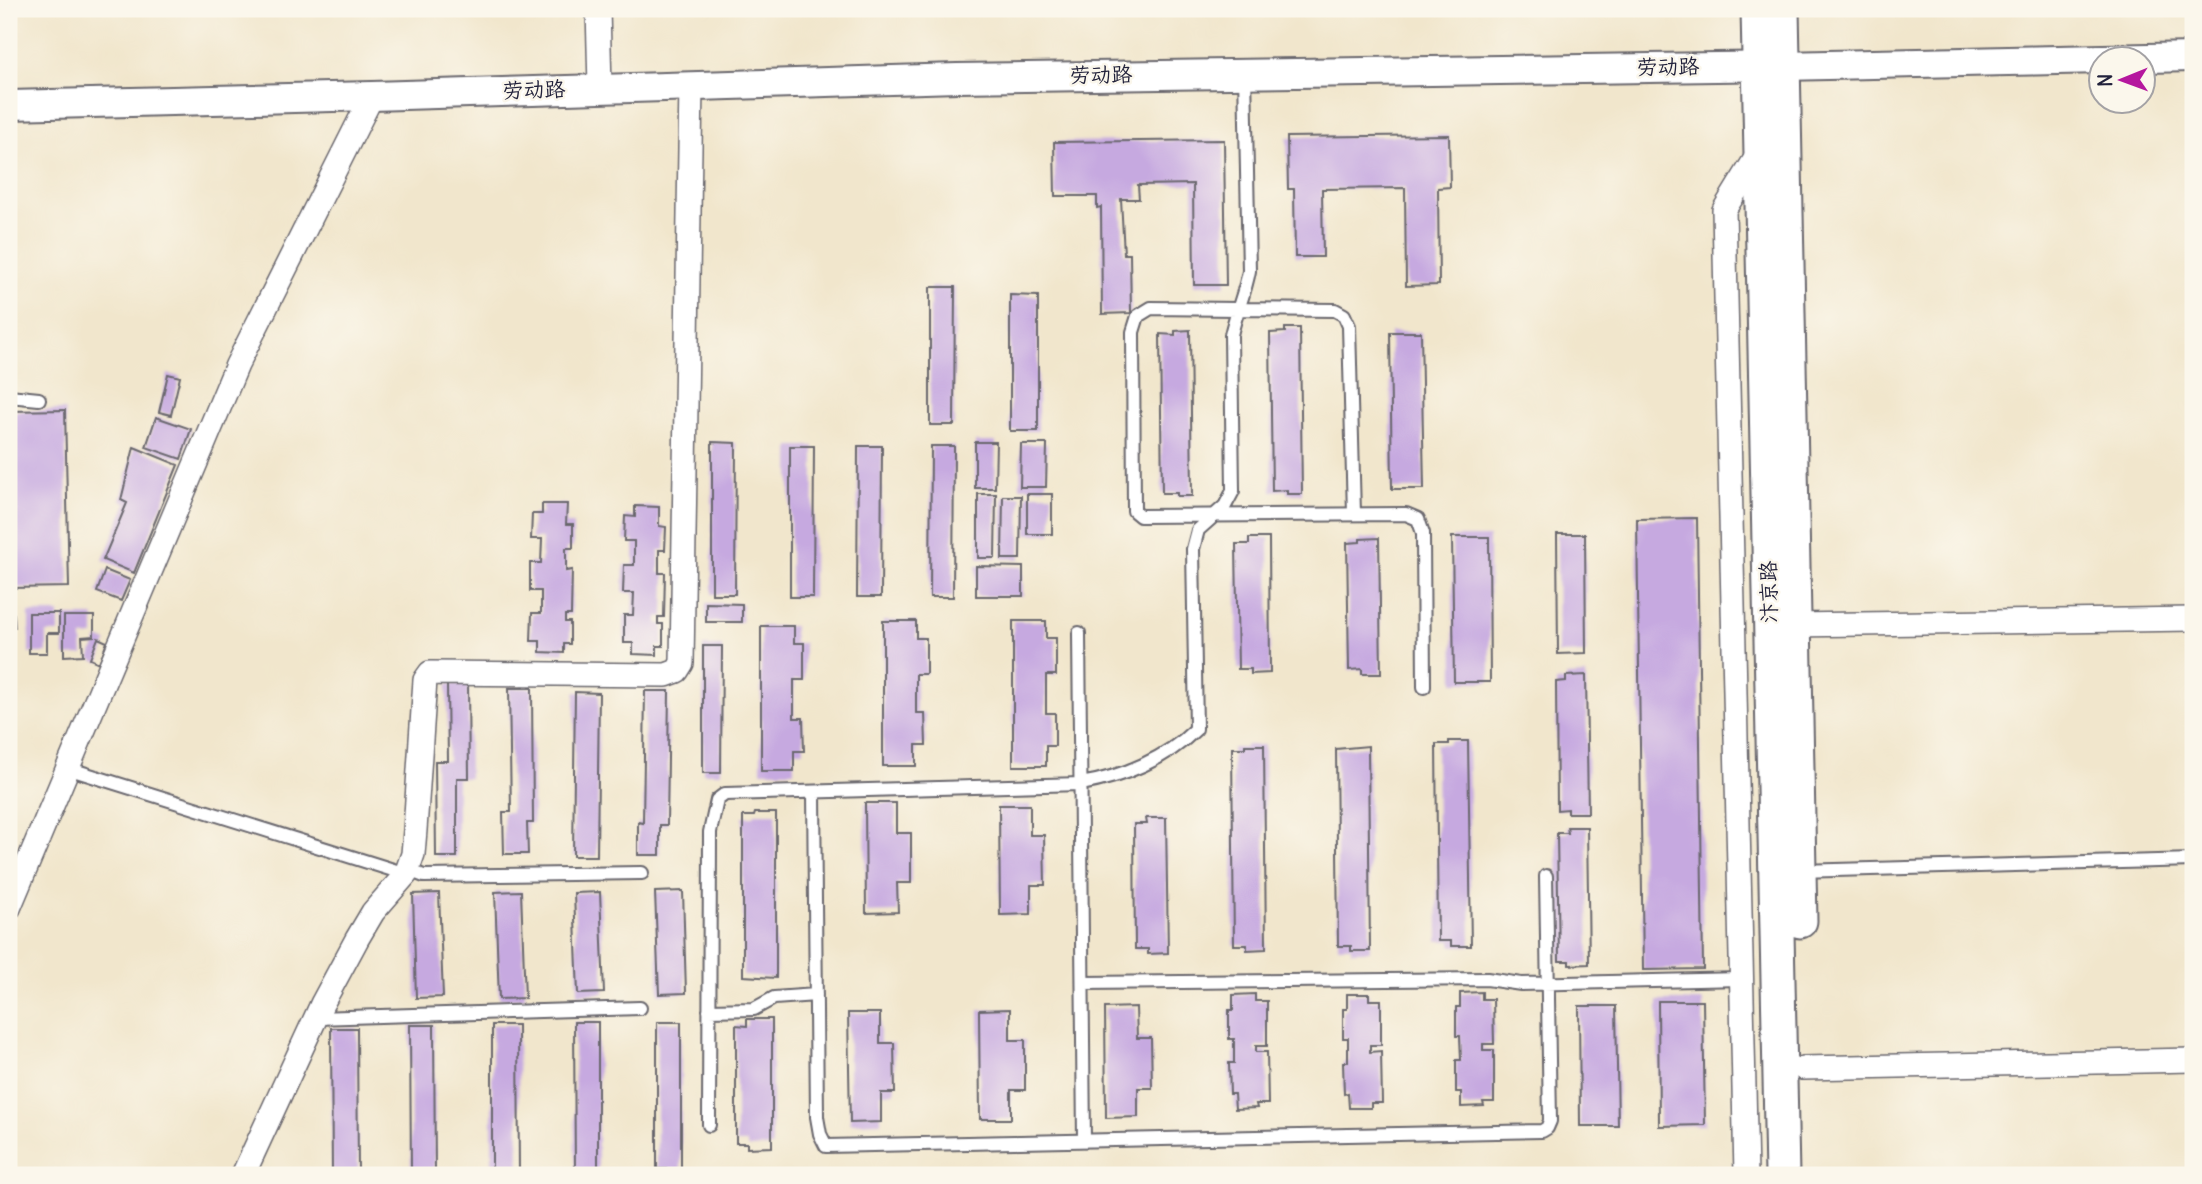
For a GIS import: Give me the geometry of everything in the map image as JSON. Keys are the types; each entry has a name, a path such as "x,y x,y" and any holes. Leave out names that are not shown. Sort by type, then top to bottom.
{"main road":[{"name":"汴京路","path":"1758,9 1771,66 1794,625 1805,1175"},
{"name":"汴京路","path":"1782,9 1759,153 1782,1175"}],"street":[{"path":"598,9 600,87"},
{"name":"劳动路","path":"9,104 1245,72 1771,66 2193,57"},
{"path":"243,1175 316,1018 373,912 407,872 415,830 425,680 430,673 666,675 677,671 682,663 691,85"},
{"path":"9,908 237,365 372,96"},
{"path":"1746,1175 1724,210 1759,153"},
{"path":"1794,625 2193,620"},
{"path":"1803,1068 2193,1060"}],"lane":[{"path":"709,1125 710,832 717,800 725,794 1081,785 1105,780 1146,763 1170,751 1196,729 1193,549 1198,530 1225,506 1233,491 1231,335 1245,293 1249,271 1245,72"},
{"path":"1354,514 1349,326 1344,315 1335,310 1151,308 1138,316 1133,332 1134,511 1140,516 1406,514 1418,519 1423,533 1424,687"},
{"path":"9,396 39,399"},
{"path":"1079,633 1084,1141"},
{"path":"67,768 424,876 642,873"},
{"path":"814,792 817,1117 820,1134 826,1146 1542,1132 1550,1121 1546,876"},
{"path":"1799,872 2193,860"},
{"path":"1083,983 1487,979 1521,984 1742,979"},
{"path":"709,1010 754,1009 774,998 816,995"},
{"path":"316,1018 640,1008"}],"building":[{"path":"1449,135 1450,187 1438,188 1439,285 1406,286 1405,188 1322,189 1323,257 1295,257 1294,189 1288,189 1287,137"},
{"path":"1224,140 1226,285 1194,285 1193,184 1138,185 1139,199 1121,199 1124,254 1130,254 1131,313 1102,314 1101,207 1097,208 1097,196 1055,196 1054,142"},
{"path":"930,287 955,287 954,425 930,425"},
{"path":"1010,295 1038,296 1038,431 1010,431"},
{"path":"1285,328 1300,328 1302,494 1287,494 1287,490 1272,491 1270,333 1285,332"},
{"path":"1190,330 1192,496 1177,496 1177,493 1162,493 1160,334 1175,335 1175,331"},
{"path":"1390,332 1421,332 1424,489 1392,489"},
{"path":"168,374 180,377 171,415 159,412"},
{"path":"65,410 69,587 9,588 9,411"},
{"path":"156,417 191,429 181,459 146,447"},
{"path":"712,442 736,443 735,594 712,594"},
{"path":"975,442 996,442 995,488 975,488"},
{"path":"1021,444 1047,444 1046,487 1020,487"},
{"path":"790,446 814,446 813,597 790,597"},
{"path":"858,446 882,446 881,597 857,597"},
{"path":"931,446 954,446 953,597 930,597"},
{"path":"134,447 178,465 134,573 103,560 127,503 121,500"},
{"path":"978,494 996,494 995,558 978,558"},
{"path":"1027,494 1052,494 1052,534 1027,534"},
{"path":"1003,496 1021,496 1020,559 1002,559"},
{"path":"542,504 567,504 566,524 573,524 573,548 566,548 566,571 572,570 571,615 565,615 565,622 570,622 570,644 564,644 564,653 540,652 540,641 531,641 532,613 541,613 541,591 530,591 530,563 541,563 542,539 531,539 532,514 542,514"},
{"path":"635,506 659,507 659,526 666,527 665,550 659,550 659,573 665,573 664,617 658,617 658,624 663,624 663,646 657,646 657,655 633,654 633,643 624,643 624,615 633,615 634,593 623,593 624,565 634,565 634,541 624,541 625,516 635,517"},
{"path":"1697,518 1703,969 1643,970 1637,519"},
{"path":"1557,534 1585,534 1586,653 1558,654"},
{"path":"1452,537 1489,537 1490,682 1454,682"},
{"path":"1249,538 1269,538 1270,673 1251,674 1251,669 1238,669 1236,544 1249,544"},
{"path":"1379,538 1381,674 1362,674 1362,669 1349,670 1347,543"},
{"path":"976,566 1023,567 1023,596 976,596"},
{"path":"105,570 130,580 121,601 97,592"},
{"path":"706,603 742,604 742,622 706,622"},
{"path":"29,613 59,613 59,633 47,633 47,653 29,653"},
{"path":"9,614 14,614 15,627 9,627"},
{"path":"64,616 94,616 94,636 82,637 83,655 64,656"},
{"path":"883,621 916,621 916,638 926,638 926,674 916,674 916,713 925,713 926,745 916,745 916,766 883,766"},
{"path":"1013,621 1046,621 1046,638 1056,638 1056,675 1046,675 1046,713 1055,713 1055,746 1046,746 1046,766 1013,766"},
{"path":"761,626 794,626 794,643 804,643 804,680 794,680 794,718 803,718 804,751 794,751 794,771 761,771"},
{"path":"98,638 107,642 99,663 90,659"},
{"path":"703,646 722,646 721,773 703,773"},
{"path":"1586,675 1588,813 1568,813 1568,809 1557,810 1556,682 1566,681 1566,676"},
{"path":"447,684 468,684 469,778 457,778 457,857 436,857 435,761 448,761"},
{"path":"509,688 532,688 533,823 527,823 528,854 504,854 503,812 511,812"},
{"path":"645,691 669,691 667,825 660,825 660,855 638,855 638,822 643,823"},
{"path":"575,692 599,693 597,856 573,856"},
{"path":"1449,741 1468,741 1471,946 1451,946 1451,941 1438,941 1436,744 1449,744"},
{"path":"1245,745 1264,745 1266,949 1247,950 1247,945 1234,945 1232,748 1245,748"},
{"path":"1368,746 1370,951 1351,951 1351,946 1338,946 1336,749"},
{"path":"865,803 896,803 896,833 911,833 911,883 897,883 898,912 866,913"},
{"path":"999,805 1030,805 1030,835 1044,835 1045,885 1031,885 1031,914 1000,915"},
{"path":"755,813 776,813 776,978 743,976 743,816 754,816"},
{"path":"1146,818 1166,818 1168,953 1148,954 1148,949 1135,949 1134,824 1147,824"},
{"path":"1567,827 1587,827 1589,964 1569,965 1569,961 1559,961 1557,833 1568,833"},
{"path":"521,891 525,998 499,999 495,892"},
{"path":"683,891 686,993 659,994 655,892"},
{"path":"600,892 604,993 578,994 574,893"},
{"path":"439,893 443,997 416,998 413,894"},
{"path":"1482,992 1482,999 1493,999 1494,1044 1483,1044 1483,1050 1494,1050 1494,1102 1483,1102 1484,1106 1461,1107 1461,1092 1456,1092 1456,1060 1461,1060 1460,1036 1456,1036 1456,1007 1460,1007 1460,993"},
{"path":"1255,994 1255,1001 1267,1001 1267,1046 1256,1046 1256,1052 1267,1052 1268,1104 1256,1104 1257,1108 1235,1109 1234,1094 1230,1094 1229,1063 1234,1063 1234,1039 1229,1039 1229,1010 1233,1010 1233,995"},
{"path":"1347,994 1369,994 1369,1000 1381,1000 1381,1045 1370,1045 1370,1052 1381,1051 1382,1103 1371,1103 1371,1108 1349,1108 1348,1093 1344,1094 1343,1062 1348,1062 1348,1038 1343,1038 1343,1009 1347,1009"},
{"path":"1658,1001 1703,1001 1705,1125 1659,1126"},
{"path":"1579,1006 1616,1006 1618,1126 1580,1126"},
{"path":"1136,1007 1137,1038 1151,1038 1152,1088 1138,1088 1138,1117 1106,1118 1105,1008"},
{"path":"1010,1009 1010,1040 1025,1040 1025,1090 1011,1090 1011,1119 980,1119 979,1010"},
{"path":"848,1013 880,1013 880,1043 894,1043 895,1093 881,1093 881,1122 850,1123"},
{"path":"747,1019 772,1019 772,1147 747,1148 747,1143 736,1143 736,1025 747,1026"},
{"path":"574,1022 598,1022 598,1173 575,1173"},
{"path":"657,1022 681,1022 681,1169 657,1169"},
{"path":"410,1025 434,1025 435,1175 411,1175"},
{"path":"492,1025 518,1025 519,1175 492,1175"},
{"path":"331,1028 357,1028 358,1175 332,1175"}]}
